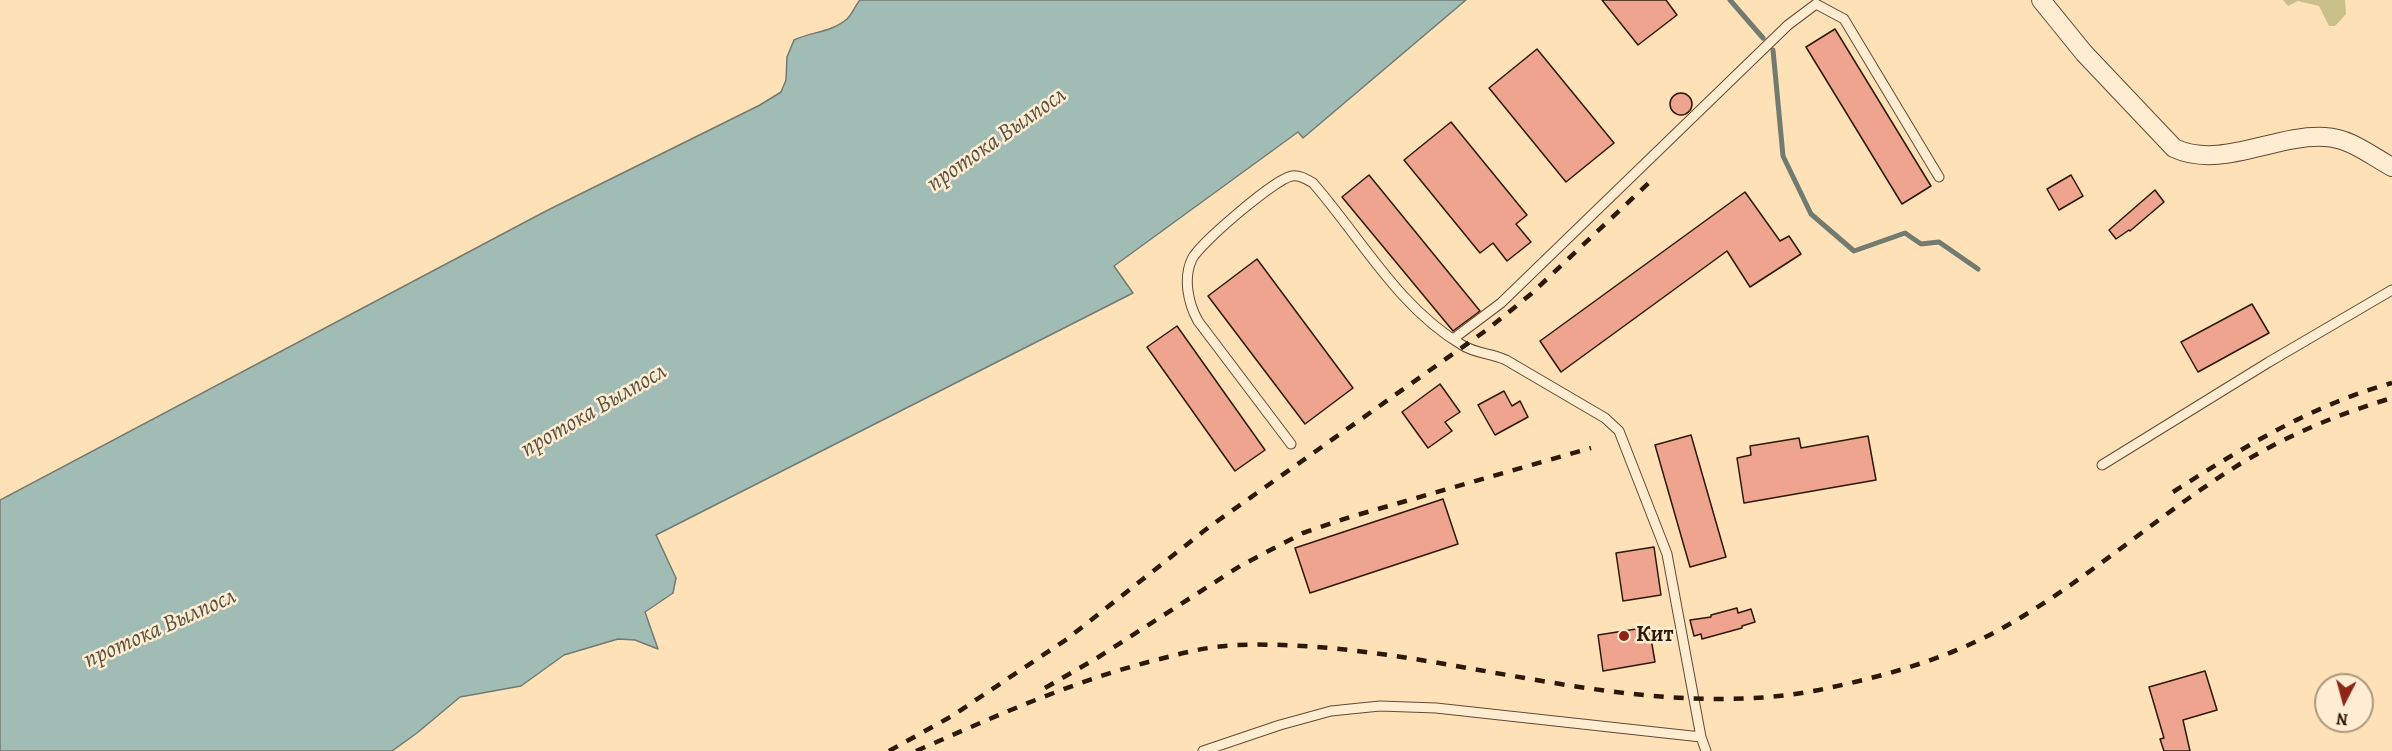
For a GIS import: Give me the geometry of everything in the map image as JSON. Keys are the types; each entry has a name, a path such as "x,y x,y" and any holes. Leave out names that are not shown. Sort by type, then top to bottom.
{"street":[{"path":"2042,0 2084,53 2174,148 2186,154 2225,154 2287,139 2326,137 2350,143 2392,166"}],"lane":[{"path":"1453,339 1501,303 1788,25 1820,2 1844,19 1939,177"},
{"path":"1291,444 1198,321 1192,310 1188,285 1188,270 1192,258 1199,249 1278,182 1291,176 1302,177 1313,183 1398,290 1425,319 1475,352 1506,360 1605,418 1619,431 1667,554 1701,737 1706,751"},
{"path":"2102,465 2269,362 2392,290"},
{"path":"1203,751 1280,725 1331,711 1380,706 1436,708 1701,737"}],"shaded area":[{"path":"2283,0 2345,0 2346,14 2335,26 2329,26 2319,6 2298,1 2288,6"}],"water":[{"name":"протока Вылпосл","path":"860,0 1466,0 1303,138 1298,132 1114,266 1133,293 656,535 676,578 673,593 645,612 658,649 635,640 618,639 564,655 521,686 460,697 392,751 0,751 0,500 546,211 760,105 781,92 786,80 787,57 794,40 841,23 849,17"}],"building":[{"path":"1602,0 1666,0 1677,15 1638,45"},
{"path":"1835,29 1931,186 1902,204 1806,47"},
{"path":"1537,49 1614,143 1566,182 1489,88"},
{"path":"1681,93 1689,96 1692,104 1689,112 1681,115 1673,112 1670,104 1673,96"},
{"path":"1451,122 1527,215 1516,224 1531,242 1507,261 1493,243 1480,253 1404,160"},
{"path":"1369,175 1480,311 1453,331 1342,197"},
{"path":"2071,175 2083,196 2059,210 2047,189"},
{"path":"2155,190 2164,202 2130,231 2116,239 2109,230"},
{"path":"1745,192 1780,241 1789,236 1801,254 1750,287 1727,251 1561,372 1540,341"},
{"path":"1257,259 1353,388 1305,424 1208,296"},
{"path":"2252,304 2269,333 2198,372 2181,342"},
{"path":"1177,326 1265,450 1235,471 1147,347"},
{"path":"1440,384 1460,412 1445,422 1452,431 1428,448 1402,412"},
{"path":"1504,391 1512,406 1520,401 1528,417 1495,435 1478,405"},
{"path":"1691,435 1726,557 1690,567 1655,445"},
{"path":"1868,436 1876,480 1744,503 1737,458 1751,455 1750,446 1799,438 1801,448"},
{"path":"1443,499 1458,544 1310,593 1295,548"},
{"path":"1654,547 1661,595 1623,601 1616,553"},
{"path":"1737,608 1738,613 1751,609 1755,622 1702,639 1701,634 1694,636 1690,620 1711,617 1711,615"},
{"path":"1649,627 1655,662 1603,671 1598,635"},
{"path":"2205,671 2217,710 2183,720 2190,751 2164,751 2160,739 2164,738 2149,687"}],"waterway":[{"path":"1730,0 1763,38"},
{"path":"1773,50 1783,156 1811,214 1854,251 1905,233 1921,244 1939,242 1978,269"}],"railway":[{"path":"889,751 952,716 1067,639 1209,527 1488,329 1531,294 1655,177"},
{"path":"2173,492 2278,429 2334,403 2392,383"},
{"path":"916,751 1097,677 1179,654 1238,645 1310,646 1383,654 1529,679 1675,698 1747,698 1819,690 1866,679 1934,659 1999,630 2061,591 2179,505 2240,464 2314,426 2392,398"},
{"path":"1045,688 1097,658 1240,566 1303,533 1350,517 1591,448"}],"place":[{"name":"Кит","path":"1624,636"}]}
